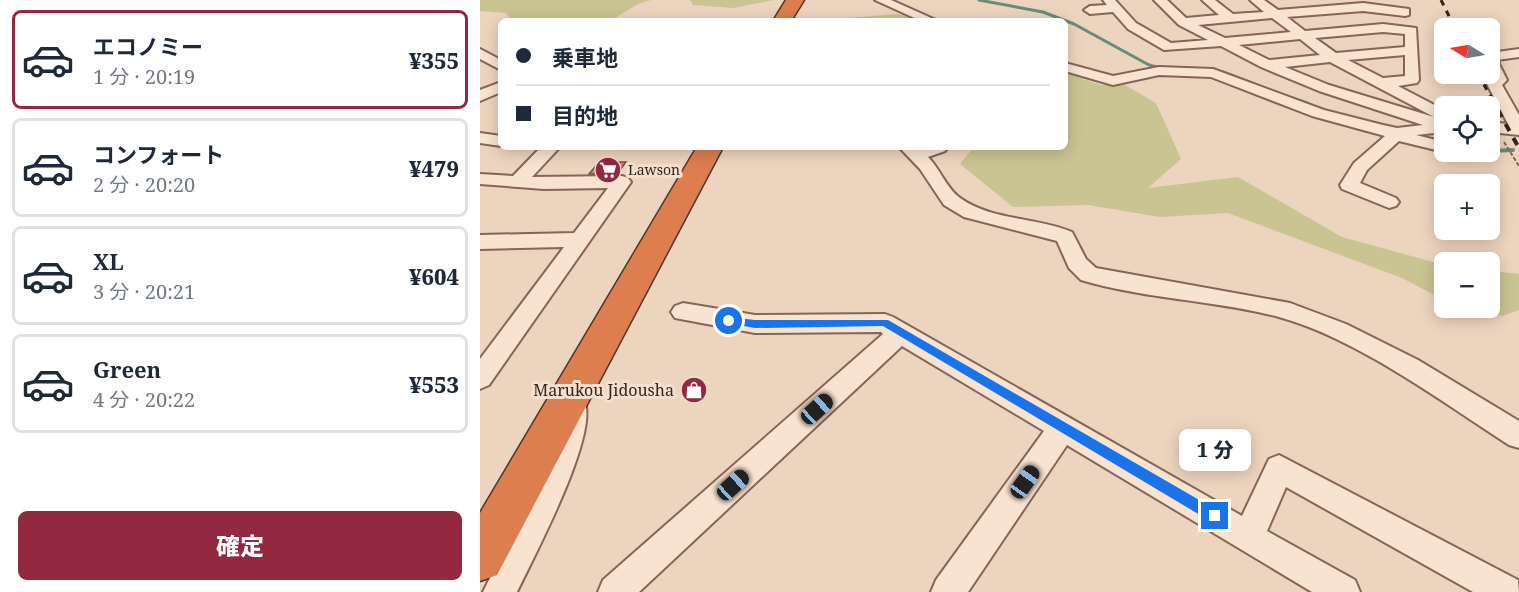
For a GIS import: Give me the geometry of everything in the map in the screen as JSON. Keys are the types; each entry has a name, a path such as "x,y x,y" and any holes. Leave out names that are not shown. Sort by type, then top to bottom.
{"highway":[{"path":"784,18 795,0"},
{"path":"798,18 808,0"},
{"path":"480,558 708,150"}],"street":[{"path":"881,0 925,18"},
{"path":"1160,0 1183,22 1266,64 1324,88 1434,121"},
{"path":"1208,0 1230,18"},
{"path":"1256,0 1333,58 1434,113"},
{"path":"1305,0 1320,11"},
{"path":"1352,0 1363,7"},
{"path":"1380,83 1412,80 1411,31 1405,12 1398,0"},
{"path":"1090,10 1113,4 1132,26 1169,47 1383,28 1411,31"},
{"path":"1183,22 1363,7 1405,12"},
{"path":"1266,64 1411,50"},
{"path":"480,53 498,64"},
{"path":"1500,55 1519,53"},
{"path":"1068,69 1113,81 1159,71 1213,73 1318,113 1434,144"},
{"path":"1494,84 1519,130"},
{"path":"480,97 498,88"},
{"path":"480,97 498,100"},
{"path":"1389,202 1349,185 1360,167 1399,133 1434,128"},
{"path":"1500,128 1519,130"},
{"path":"480,138 498,141"},
{"path":"518,182 548,150"},
{"path":"913,151 927,166 951,201 971,213 1054,232 1065,237 1077,263 1089,275 1282,309 1338,330 1410,366 1519,436"},
{"path":"480,179 518,182 622,182 480,378"},
{"path":"480,242 580,240"},
{"path":"683,312 755,324 885,322 900,333 1343,592"},
{"path":"615,592 900,333"},
{"path":"500,592 564,459 583,372"},
{"path":"948,592 1063,427"},
{"path":"1249,537 1279,468 1506,592"}],"path":[{"path":"1507,147 1519,166"}],"shaded area":[{"path":"480,0 651,0 638,4 615,18 510,18 506,13 480,11"},
{"path":"690,0 774,0 733,8 693,5"},
{"path":"898,14 912,18 847,18"},
{"path":"1068,74 1101,85 1125,85 1156,103 1181,159 1148,188 1238,177 1342,237 1434,262 1434,295 1402,278 1228,213 1160,217 1088,205 1013,207 960,164 972,150 1068,150"},
{"path":"1500,272 1519,274 1519,310 1500,316"}],"building":[{"name":"Lawson","path":"599,162 626,162 617,174 589,174"}],"waterway":[{"path":"979,0 1043,12 1058,18"},
{"path":"1068,22 1149,65 1161,68"},
{"path":"1182,68 1223,72 1289,97"},
{"path":"1285,96 1308,104"},
{"path":"1500,151 1513,150"}],"railway":[{"path":"1441,0 1450,18"},
{"path":"1484,84 1490,96"},
{"path":"1500,114 1519,148"}],"place":[{"name":"Lawson","path":"608,170"},
{"name":"Marukou Jidousha","path":"694,390"}],"route":[{"path":"729,321 755,324 885,322 900,333 1215,516"}]}
